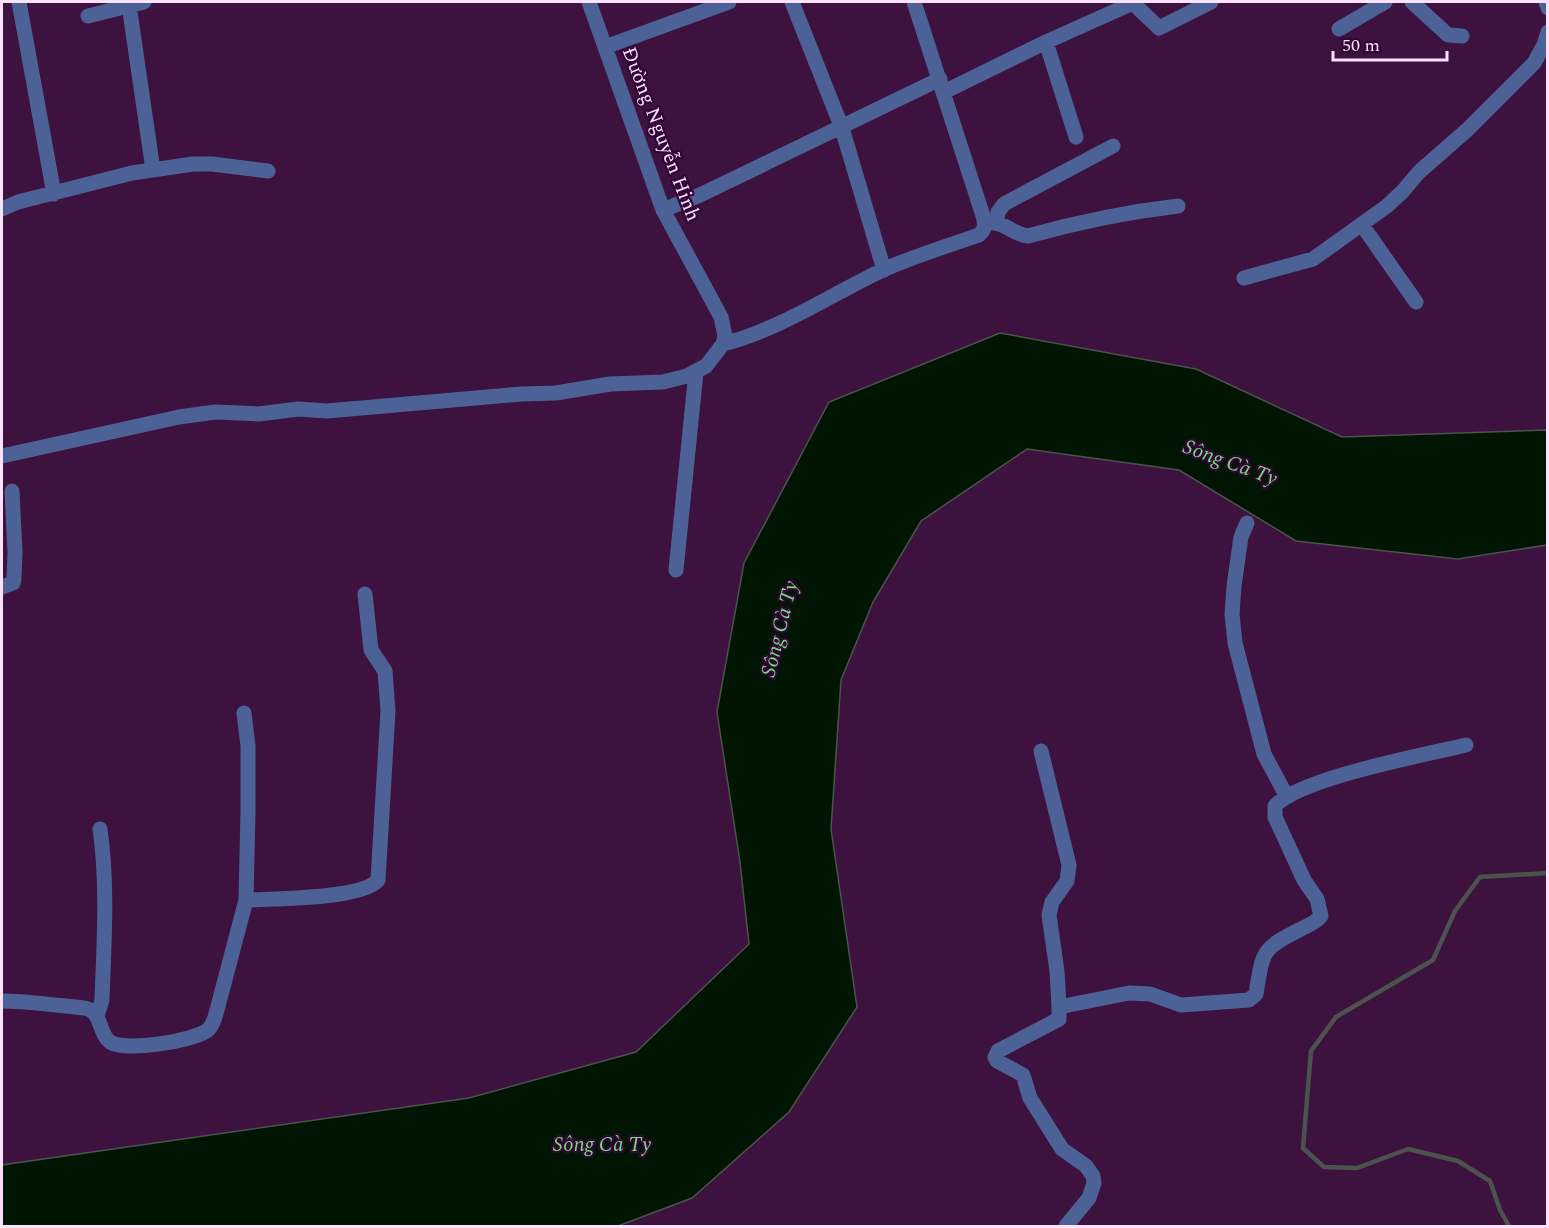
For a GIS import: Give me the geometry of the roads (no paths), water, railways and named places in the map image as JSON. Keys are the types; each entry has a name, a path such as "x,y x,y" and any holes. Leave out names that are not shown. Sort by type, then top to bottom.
{"street":[{"path":"18,2 54,194"},
{"path":"88,16 144,2"},
{"name":"Đường Nguyễn Hinh","path":"589,2 663,210 721,317 725,336 723,344"},
{"path":"605,47 729,2"},
{"path":"792,2 842,128 884,270"},
{"path":"914,2 991,222 1028,236 1080,222 1178,206"},
{"path":"663,210 842,128 1132,3 1159,28 1211,2"},
{"path":"1339,29 1385,2"},
{"path":"1412,2 1448,35 1462,36"},
{"path":"1546,2 1548,8"},
{"path":"129,5 153,170"},
{"path":"1244,278 1313,259 1362,225 1403,191 1419,172 1467,130 1534,63 1548,32"},
{"path":"1046,42 1076,137"},
{"path":"2,456 143,423 189,415 215,412 259,414 298,409 327,411 521,394 545,394 610,384 663,382 687,376 706,366 723,344 760,332 813,308 884,270 979,235 1004,204 1113,146"},
{"path":"2,209 18,202 132,173 193,164 268,171"},
{"path":"1362,225 1416,302"},
{"path":"676,570 696,372"},
{"path":"2,587 13,583 14,579 12,491"},
{"path":"1247,523 1241,537 1234,586 1232,614 1235,643 1264,754 1287,798"},
{"path":"246,900 331,895 370,886 378,880 388,711 385,671 371,650 365,594"},
{"path":"2,1002 90,1009 97,1016 108,1041 122,1045 133,1046 189,1039 210,1028 218,1010 246,900 248,746 244,712"},
{"path":"1059,1007 1129,993 1150,994 1180,1005 1253,998 1256,994 1262,957 1266,951 1293,933 1318,921 1321,916 1317,899 1304,880 1275,817 1275,806 1309,787 1355,772 1466,745"},
{"path":"1041,751 1069,865 1064,889 1052,902 1049,915 1057,971 1059,1019 1002,1048 995,1057 1000,1065 1023,1075 1030,1098 1062,1149 1086,1166 1093,1176 1094,1183 1089,1198 1066,1227"},
{"path":"97,1016 102,1000 105,881 105,860 100,829"}],"water":[{"name":"Sông Cà Ty","path":"1000,333 1196,369 1342,437 1547,430 1547,545 1458,559 1296,541 1179,470 1027,449 921,521 873,602 841,680 831,829 857,1007 789,1112 692,1198 618,1226 2,1226 2,1165 469,1098 636,1052 749,944 740,862 717,712 744,563 829,402"}],"waterway":[{"path":"1509,1226 1500,1210 1490,1181 1458,1161 1408,1149 1357,1168 1324,1167 1303,1148 1311,1051 1336,1017 1433,960 1455,911 1480,877 1548,873"}]}
